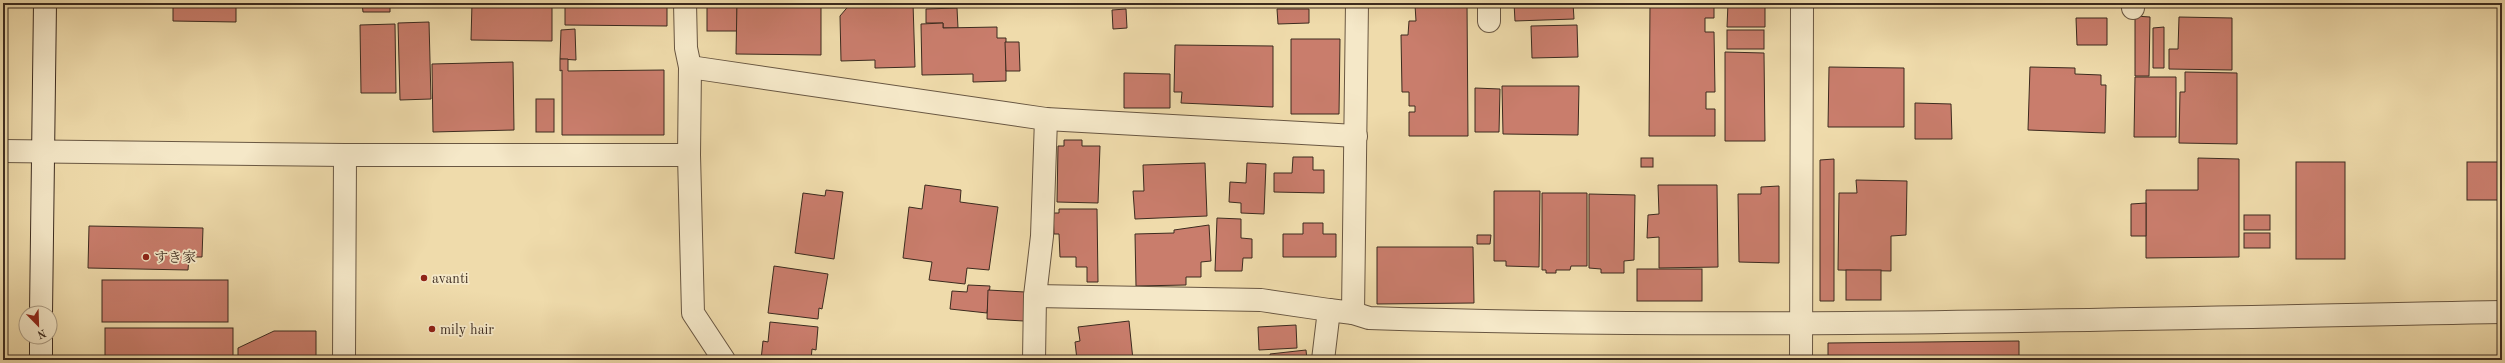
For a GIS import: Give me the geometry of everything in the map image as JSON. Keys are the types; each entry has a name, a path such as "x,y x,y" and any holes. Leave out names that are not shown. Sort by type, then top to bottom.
{"street":[{"path":"41,305 45,3"},
{"path":"686,3 686,48 690,67 689,155 693,314 724,360"},
{"path":"1353,313 1357,3"},
{"path":"1801,360 1802,3"},
{"path":"690,67 1046,119 1356,136"},
{"path":"1034,360 1035,296 1042,236 1046,119"},
{"path":"3,151 345,155 689,155"},
{"path":"344,360 345,155"},
{"path":"1035,296 1262,300 1353,313 1369,318 1502,322 1800,324 2502,312"},
{"path":"1323,360 1329,310"},
{"path":"41,345 41,360"}],"building":[{"path":"173,3 236,3 236,22 173,21"},
{"path":"362,3 441,3 441,5 390,6 390,12 363,12"},
{"path":"472,3 552,3 552,41 471,40"},
{"path":"565,3 667,3 667,26 565,25"},
{"path":"707,3 737,3 737,31 707,31"},
{"path":"737,3 821,3 821,55 736,54"},
{"path":"851,3 913,3 915,67 875,68 875,60 841,61 840,16"},
{"path":"917,3 978,3 978,4 917,7"},
{"path":"1408,3 1467,3 1468,136 1409,136 1409,112 1415,112 1415,106 1409,106 1409,92 1402,92 1401,35 1408,35 1409,21 1416,21 1415,5 1408,5"},
{"path":"1514,3 1573,3 1574,19 1515,21"},
{"path":"1650,3 1714,3 1714,18 1705,18 1705,32 1714,32 1715,92 1706,92 1706,109 1715,109 1715,136 1649,136"},
{"path":"1728,3 1765,3 1765,27 1727,27"},
{"path":"957,8 958,28 943,28 943,23 926,23 926,9"},
{"path":"1126,9 1127,28 1113,29 1112,10"},
{"path":"1277,9 1309,9 1309,23 1278,24"},
{"path":"2135,16 2150,17 2149,76 2135,76"},
{"path":"2179,17 2232,18 2232,70 2169,69 2169,49 2178,49"},
{"path":"2076,18 2107,18 2107,45 2077,45"},
{"path":"429,22 431,99 400,100 398,23"},
{"path":"943,23 943,28 997,27 997,38 1006,38 1006,81 973,82 973,74 922,75 921,24"},
{"path":"395,24 396,93 361,93 360,25"},
{"path":"1577,25 1578,57 1532,58 1531,26"},
{"path":"2164,27 2164,68 2153,68 2153,28"},
{"path":"575,29 576,60 560,59 561,30"},
{"path":"1727,30 1764,30 1764,49 1727,49"},
{"path":"1291,39 1340,39 1339,114 1291,114"},
{"path":"1005,42 1019,42 1020,71 1006,71"},
{"path":"1175,45 1273,46 1273,107 1181,103 1182,92 1174,92"},
{"path":"1725,52 1764,53 1765,141 1725,141"},
{"path":"560,59 568,59 568,71 664,70 664,135 562,135 562,70 560,71"},
{"path":"513,62 514,130 433,132 432,64"},
{"path":"1829,67 1904,68 1904,127 1828,127"},
{"path":"2030,67 2075,68 2075,74 2101,75 2101,85 2106,85 2105,133 2028,130"},
{"path":"2185,72 2237,73 2237,144 2179,143 2180,92 2185,92"},
{"path":"1124,73 1170,74 1170,108 1124,108"},
{"path":"2135,77 2176,77 2176,137 2134,137"},
{"path":"1502,86 1579,86 1578,135 1503,134"},
{"path":"1475,88 1500,89 1499,132 1475,132"},
{"path":"536,99 554,99 554,132 536,132"},
{"path":"1915,103 1951,104 1952,139 1915,139"},
{"path":"1064,140 1082,140 1082,146 1100,146 1098,203 1057,202 1058,146 1064,146"},
{"path":"1293,157 1313,157 1313,170 1324,170 1324,193 1274,192 1274,173 1292,173"},
{"path":"1641,158 1653,158 1653,167 1641,167"},
{"path":"2198,158 2239,159 2239,257 2146,258 2146,190 2198,190"},
{"path":"1834,159 1834,301 1820,301 1820,160"},
{"path":"2296,162 2345,162 2345,259 2296,259"},
{"path":"2467,162 2502,162 2502,200 2467,200"},
{"path":"1205,163 1207,216 1135,219 1133,191 1144,191 1143,165"},
{"path":"1247,163 1266,164 1264,214 1241,213 1241,203 1229,202 1230,182 1246,183"},
{"path":"1856,180 1907,181 1906,235 1891,236 1891,271 1838,270 1839,193 1857,193"},
{"path":"925,185 961,190 960,202 998,207 989,270 967,268 965,284 929,280 932,262 903,258 909,207 922,209"},
{"path":"1658,185 1717,185 1718,267 1659,268 1659,237 1647,238 1648,215 1659,214"},
{"path":"1779,186 1779,263 1739,262 1738,194 1761,194 1761,187"},
{"path":"826,190 843,192 834,259 795,253 803,193 825,196"},
{"path":"1494,191 1540,191 1539,267 1506,266 1506,261 1494,261"},
{"path":"1542,193 1587,193 1587,266 1571,266 1570,270 1556,270 1556,273 1546,273 1546,270 1542,270"},
{"path":"1589,194 1635,195 1634,260 1624,261 1624,273 1601,273 1601,269 1589,268"},
{"path":"2146,203 2146,236 2131,236 2131,204"},
{"path":"1059,209 1097,209 1098,282 1087,282 1087,267 1076,267 1076,257 1060,257 1059,234 1054,234 1053,213 1059,213"},
{"path":"2244,215 2270,215 2270,230 2244,230"},
{"path":"1217,218 1241,219 1241,238 1252,239 1252,258 1243,258 1242,271 1215,271"},
{"path":"1303,223 1323,223 1323,234 1336,234 1336,257 1283,257 1283,234 1303,234"},
{"path":"1209,225 1211,261 1201,262 1201,277 1186,277 1186,285 1136,286 1135,234 1174,233 1174,230"},
{"path":"89,226 203,228 202,257 189,257 188,270 88,268"},
{"path":"2244,233 2270,233 2270,248 2244,248"},
{"path":"1477,235 1491,235 1490,244 1477,244"},
{"path":"1377,247 1473,247 1474,303 1377,304"},
{"path":"774,266 828,274 822,309 819,308 818,319 768,313"},
{"path":"1637,269 1702,269 1702,301 1637,301"},
{"path":"1846,270 1881,270 1881,300 1846,300"},
{"path":"102,280 228,280 228,322 102,322"},
{"path":"968,285 990,286 987,313 950,309 952,291 967,292"},
{"path":"988,290 1025,292 1024,321 987,319"},
{"path":"1129,321 1133,360 1077,360 1075,342 1080,341 1078,327"},
{"path":"770,322 818,327 816,350 812,349 811,360 761,360 763,341 768,342"},
{"path":"1296,325 1297,348 1259,350 1258,327"},
{"path":"105,328 233,328 233,360 105,360"},
{"path":"274,331 316,331 316,360 238,360 238,348"},
{"path":"2019,341 2019,360 1828,360 1828,343"},
{"path":"1306,350 1307,360 1271,360 1270,354"}],"place":[{"name":"すき家","path":"146,257"},
{"name":"avanti","path":"424,278"},
{"name":"mily hair","path":"432,329"}]}
